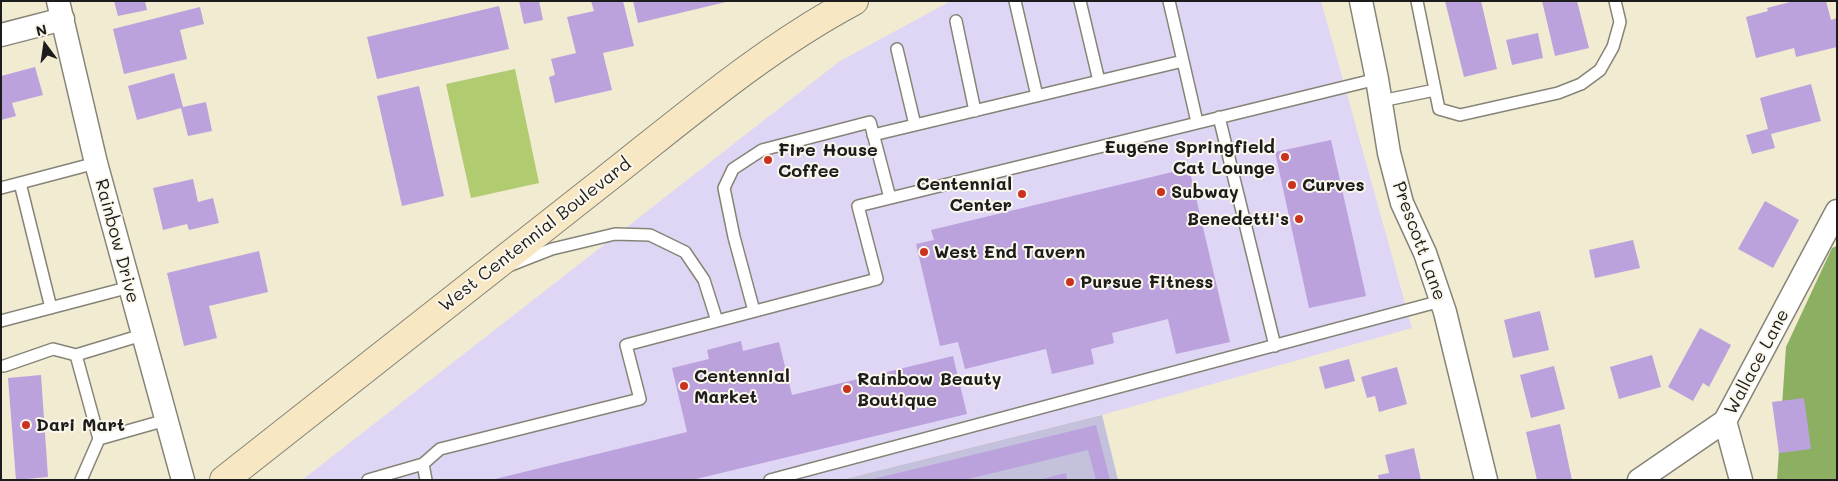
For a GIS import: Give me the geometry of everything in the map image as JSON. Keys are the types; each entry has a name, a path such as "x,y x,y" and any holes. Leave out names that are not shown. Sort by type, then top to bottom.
{"main road":[{"name":"West Centennial Boulevard","path":"224,480 742,73 825,16 854,1"}],"street":[{"name":"Prescott Lane","path":"1361,1 1379,90 1389,153 1402,203 1424,253 1441,301 1486,480"},
{"path":"1,35 61,10"},
{"name":"Rainbow Drive","path":"61,10 96,163 183,480"},
{"name":"Wallace Lane","path":"1639,480 1725,421 1837,211"},
{"path":"1725,421 1741,480"}],"lane":[{"path":"1015,1 1037,96"},
{"path":"1080,1 1099,81"},
{"path":"1169,1 1197,122"},
{"path":"1417,1 1439,109 1460,115 1558,93 1581,84 1600,70 1613,47 1620,22 1615,1"},
{"path":"956,21 975,111"},
{"path":"897,49 915,126"},
{"path":"874,135 1183,60"},
{"path":"368,480 422,464 440,449 640,399 626,345 877,279 858,206 1219,117 1379,90 1435,90"},
{"path":"1219,117 1275,346"},
{"path":"754,311 734,237 724,188 733,169 762,150 870,122 890,198"},
{"path":"1,188 96,163"},
{"path":"20,183 51,308"},
{"path":"480,278 552,249 615,234 650,235 685,252 704,280 717,321"},
{"path":"1,321 130,287"},
{"path":"770,480 1441,301"},
{"path":"4,366 53,349 76,355 142,335"},
{"path":"76,355 99,438 81,480"},
{"path":"99,438 166,420"},
{"path":"422,464 426,480"}],"shaded area":[{"name":"Centennial Center","path":"951,1 1321,1 1412,328 1102,415 841,480 302,480 840,61"},
{"path":"1102,415 1118,480 841,480"}],"green space":[{"path":"515,69 539,183 471,198 446,84"},
{"path":"1837,246 1837,480 1777,480 1786,347 1832,248"}],"building":[{"path":"114,1 145,1 147,10 118,16"},
{"path":"519,1 539,1 543,20 524,24"},
{"path":"591,1 623,1 634,46 603,53 612,90 555,103 549,77 555,75 551,59 576,53 567,17 594,11"},
{"path":"633,1 726,1 726,2 638,23"},
{"path":"1445,1 1481,1 1497,69 1464,77"},
{"path":"1542,1 1577,1 1589,48 1555,56"},
{"path":"1794,1 1826,1 1831,20 1837,18 1837,47 1796,57 1794,48 1756,58 1746,17 1768,11 1767,8"},
{"path":"499,6 509,49 377,79 367,37"},
{"path":"200,7 204,24 180,30 187,59 124,74 113,29"},
{"path":"1538,33 1543,58 1512,65 1506,40"},
{"path":"35,67 43,95 12,103 16,116 1,120 1,76"},
{"path":"174,73 183,107 206,102 212,131 188,136 181,108 137,120 128,86"},
{"path":"1811,84 1821,121 1771,134 1775,148 1752,154 1746,135 1768,129 1760,98"},
{"path":"419,86 444,196 402,206 377,96"},
{"path":"1331,140 1366,296 1309,308 1275,152"},
{"name":"Pursue Fitness","path":"1189,168 1230,342 1176,354 1168,319 1112,333 1114,343 1091,349 1094,364 1052,374 1046,349 965,369 958,342 940,346 916,244 934,240 931,230"},
{"path":"193,179 198,202 213,198 219,223 189,230 187,224 163,230 153,188"},
{"path":"1765,201 1799,220 1773,268 1738,249"},
{"path":"1633,240 1640,268 1595,278 1589,250"},
{"path":"259,251 268,292 209,306 217,338 184,346 167,273"},
{"path":"1540,311 1549,350 1513,358 1504,320"},
{"path":"1700,328 1731,345 1709,387 1703,383 1693,401 1668,387"},
{"path":"741,341 743,351 779,342 792,395 953,356 967,414 692,480 491,480 687,432 672,368 709,359 707,350"},
{"path":"1652,355 1661,387 1619,399 1610,367"},
{"path":"1349,359 1355,381 1325,389 1319,367"},
{"path":"1554,366 1565,409 1531,418 1520,375"},
{"path":"1397,367 1407,404 1379,412 1375,396 1367,398 1361,377"},
{"path":"41,375 48,477 16,480 8,378"},
{"path":"1804,398 1811,449 1779,453 1772,402"},
{"path":"1560,424 1572,480 1537,480 1526,432"},
{"path":"1096,425 1110,480 1096,480 1088,450 964,480 869,480"},
{"path":"1414,448 1421,480 1379,480 1378,475 1389,473 1385,455"},
{"path":"1066,473 1067,480 1042,480 1042,479"}],"place":[{"name":"Eugene Springfield Cat Lounge","path":"1285,157"},
{"name":"Fire House Coffee","path":"768,160"},
{"name":"Curves","path":"1292,185"},
{"name":"Subway","path":"1161,192"},
{"name":"Centennial Center","path":"1022,194"},
{"name":"Benedetti's","path":"1299,219"},
{"name":"West End Tavern","path":"924,252"},
{"name":"Pursue Fitness","path":"1070,282"},
{"name":"Centennial Market","path":"684,386"},
{"name":"Rainbow Beauty Boutique","path":"847,389"},
{"name":"Dari Mart","path":"26,425"}]}
